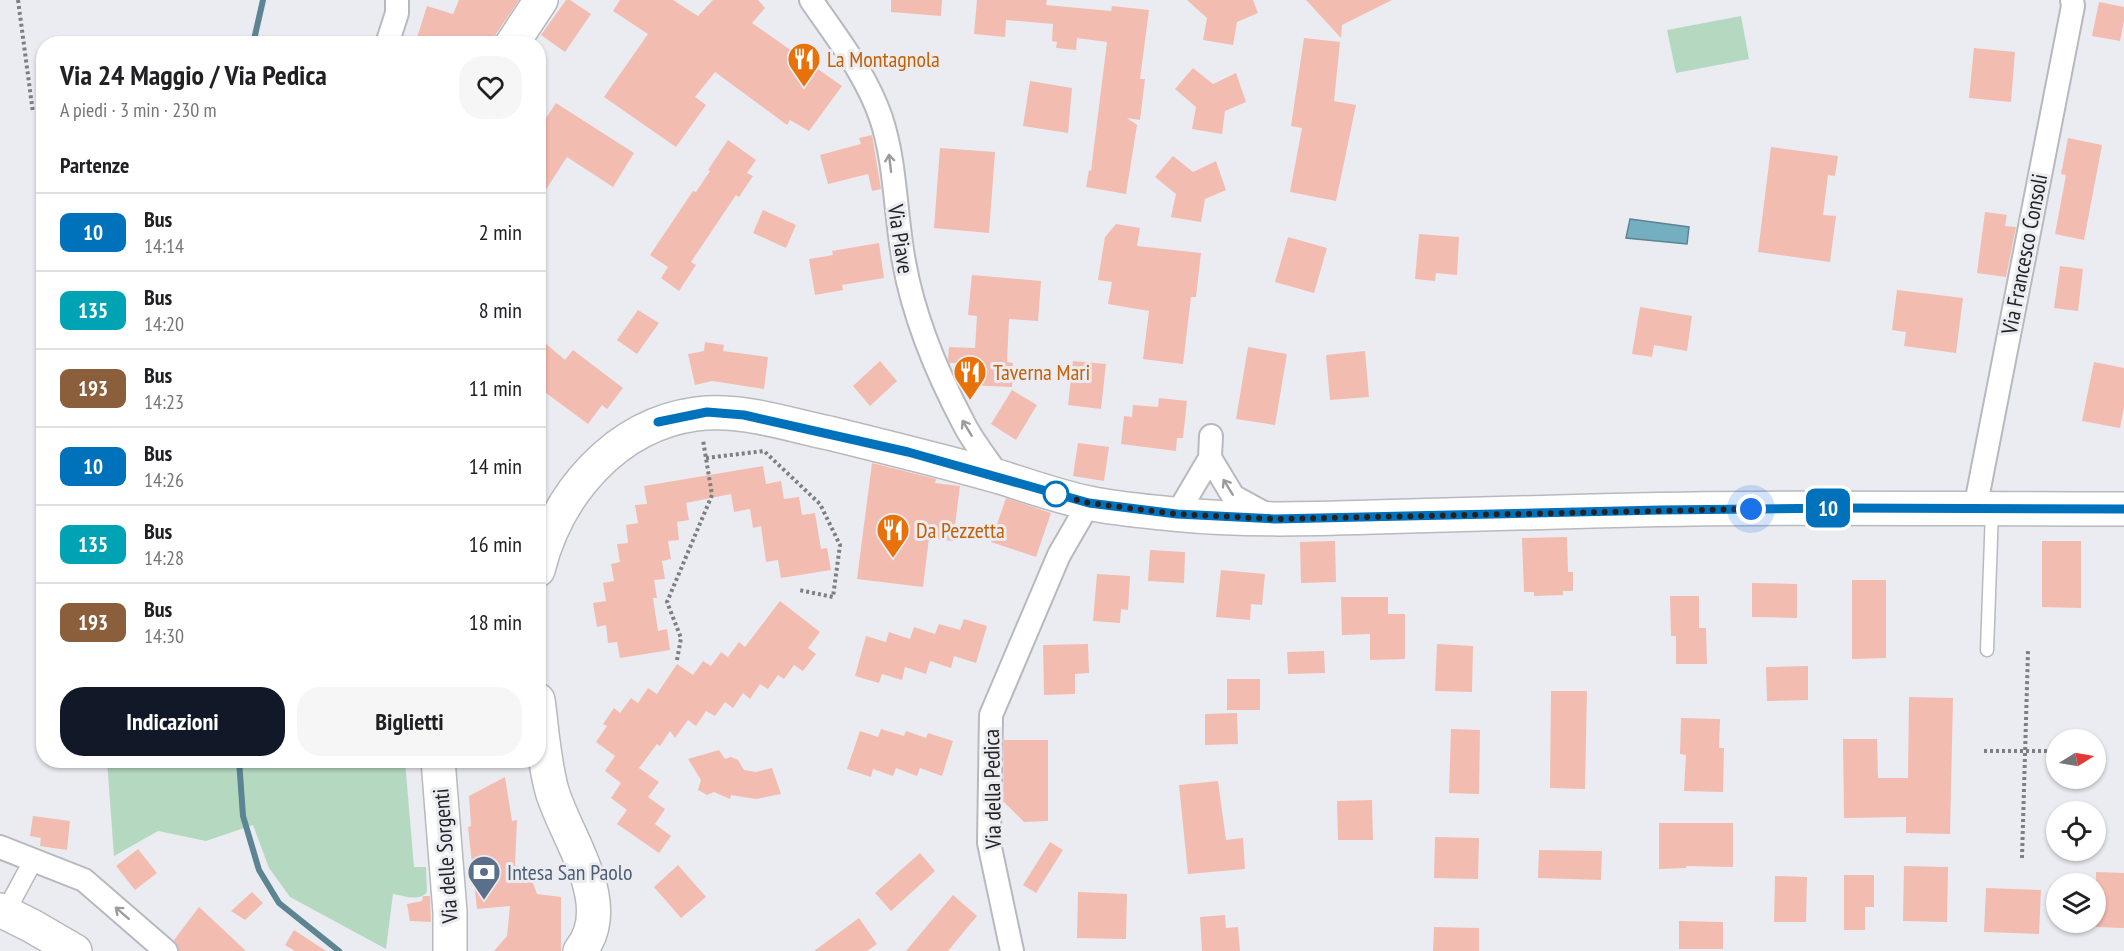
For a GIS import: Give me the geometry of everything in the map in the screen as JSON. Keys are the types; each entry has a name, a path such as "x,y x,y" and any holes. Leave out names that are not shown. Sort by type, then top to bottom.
{"main road":[{"path":"517,36 541,0"},
{"path":"546,544 568,500 587,475 615,447 658,422 707,412 744,415 908,452 1089,503 1177,514 1275,519 1638,510 2124,509"},
{"path":"546,754 551,788 585,870 593,898 593,927 580,951"},
{"name":"Via delle Sorgenti","path":"439,768 450,912 450,951"},
{"path":"2,912 75,951"}],"street":[{"path":"390,36 398,13 397,0"},
{"name":"Via Piave","path":"811,0 856,65 880,116 888,143 903,261 917,316 964,425 999,477"},
{"name":"Via Francesco Consoli","path":"1984,509 2073,6 2072,0"},
{"path":"1177,514 1211,447 1233,496 1275,519"},
{"name":"Via della Pedica","path":"1012,951 989,843 991,715 1059,555 1089,503"},
{"path":"0,847 84,880 166,951"},
{"path":"2,912 34,859"}],"lane":[{"path":"1984,509 1987,650"}],"path":[{"path":"18,0 33,113"},
{"path":"677,660 681,638 667,602 712,495 704,444"},
{"path":"706,458 764,451 820,504 840,545 833,597 799,590"},
{"path":"2022,858 2028,651"},
{"path":"1984,751 2046,751"}],"green space":[{"path":"1741,16 1749,59 1676,73 1667,30"},
{"path":"108,768 406,768 414,867 426,867 427,892 416,898 393,894 386,949 290,897 269,868 253,825 206,841 158,831 114,856"}],"water":[{"path":"1630,219 1689,227 1687,244 1626,238"}],"building":[{"path":"459,0 519,0 495,36 418,36 427,6 453,14"},
{"path":"566,0 570,0 591,14 565,52 546,39 546,36 541,35"},
{"path":"620,0 673,0 698,16 713,0 758,0 765,8 752,23 842,86 809,131 790,120 787,125 715,72 695,97 706,105 676,147 604,97 648,34 613,11"},
{"path":"891,0 942,0 941,16 891,12"},
{"path":"977,0 1047,0 1046,5 1111,11 1112,6 1149,10 1140,79 1145,79 1140,120 1127,118 1137,125 1126,194 1086,187 1089,170 1091,171 1107,42 1077,38 1076,50 1056,48 1057,42 1052,41 1053,24 1006,20 1005,37 974,34"},
{"path":"1187,0 1253,0 1258,13 1237,22 1233,45 1203,40 1207,18"},
{"path":"1306,0 1392,0 1342,25 1341,38"},
{"path":"2099,2 2124,7 2120,41 2092,36"},
{"path":"1304,38 1340,42 1334,101 1356,105 1336,201 1290,192 1302,128 1291,126"},
{"path":"1974,48 2015,52 2011,102 1969,98"},
{"path":"1193,68 1213,84 1236,73 1246,102 1225,111 1222,134 1192,129 1196,107 1175,89"},
{"path":"1030,81 1072,88 1068,133 1023,126"},
{"path":"556,103 634,153 613,187 567,157 546,190 546,118"},
{"path":"872,135 881,189 872,191 868,174 828,184 820,155 861,144 859,138"},
{"path":"2068,138 2102,145 2084,240 2055,234 2066,175 2061,174"},
{"path":"728,140 756,160 747,173 753,176 739,197 736,195 691,262 696,265 679,291 661,278 668,267 650,255 693,191 696,192"},
{"path":"1771,147 1838,156 1835,176 1828,175 1823,215 1836,216 1830,262 1758,252"},
{"path":"940,148 995,152 989,233 934,228"},
{"path":"1173,156 1193,172 1216,161 1226,190 1205,199 1201,222 1171,217 1176,194 1155,177"},
{"path":"763,210 796,225 786,248 753,233"},
{"path":"1985,212 2007,215 2005,226 2016,227 2006,277 1977,273"},
{"path":"1116,224 1140,228 1137,246 1201,253 1196,297 1191,297 1183,364 1143,359 1149,311 1108,304 1112,282 1098,280 1105,237"},
{"path":"1419,234 1459,237 1457,275 1436,273 1435,281 1415,279"},
{"path":"1288,237 1327,248 1314,293 1275,282"},
{"path":"879,243 884,278 842,285 843,290 815,295 809,259 833,255 832,251"},
{"path":"2060,266 2083,269 2078,311 2054,308"},
{"path":"972,275 1041,281 1038,321 1009,319 1007,362 1013,363 1012,387 964,385 965,363 949,363 949,347 975,348 977,316 968,315"},
{"path":"1897,290 1963,298 1956,353 1904,346 1906,332 1892,330"},
{"path":"1640,307 1692,316 1687,351 1654,345 1652,357 1632,354"},
{"path":"638,310 659,323 637,354 617,340"},
{"path":"705,342 724,345 723,351 768,357 764,389 712,381 695,385 688,354 704,351"},
{"path":"546,344 565,360 573,350 623,388 607,409 602,405 588,424 546,393"},
{"path":"1248,347 1287,354 1275,425 1236,419"},
{"path":"1365,351 1369,397 1330,400 1326,355"},
{"path":"880,361 897,381 870,406 853,386"},
{"path":"1073,361 1106,364 1101,409 1068,405"},
{"path":"2094,362 2124,368 2124,407 2120,428 2082,421"},
{"path":"1012,390 1037,405 1016,440 991,424"},
{"path":"1159,398 1187,401 1183,438 1177,438 1176,451 1121,444 1124,416 1132,417 1133,405 1158,407"},
{"path":"1078,443 1109,447 1104,481 1073,476"},
{"path":"872,463 936,479 935,483 960,486 953,541 929,538 923,587 857,579"},
{"path":"763,466 766,484 781,481 784,499 799,497 802,515 815,513 821,549 827,548 831,570 781,578 778,560 766,562 761,526 753,528 750,509 734,512 731,494 686,503 689,520 677,522 679,540 668,541 671,559 662,561 665,579 654,580 657,598 653,598 658,631 667,629 670,650 620,658 617,642 608,643 606,625 597,627 593,603 606,601 603,583 614,581 611,564 620,562 617,544 628,543 626,525 638,523 635,505 647,504 644,486"},
{"path":"1006,498 1051,513 1036,557 991,542"},
{"path":"1567,537 1568,572 1573,572 1573,591 1563,591 1563,595 1534,596 1534,592 1524,592 1522,538"},
{"path":"1335,541 1336,582 1301,583 1300,542"},
{"path":"2042,541 2081,541 2081,608 2042,607"},
{"path":"1150,550 1185,552 1184,583 1148,581"},
{"path":"1221,570 1265,574 1262,605 1251,604 1250,620 1216,617"},
{"path":"1097,574 1130,576 1128,610 1121,609 1120,623 1093,621"},
{"path":"1852,580 1886,580 1886,658 1852,659"},
{"path":"1752,583 1797,584 1797,618 1752,617"},
{"path":"1670,596 1699,596 1699,628 1706,628 1707,664 1676,664 1676,636 1671,636"},
{"path":"1341,597 1388,597 1388,614 1405,614 1405,659 1370,660 1370,634 1342,635"},
{"path":"780,601 820,632 808,648 816,654 803,671 794,665 784,679 778,675 768,689 760,684 750,699 743,693 733,708 725,702 715,716 706,711 696,726 688,720 675,738 670,731 660,746 657,744 639,768 659,782 648,797 665,809 655,824 671,836 659,853 617,824 627,810 611,798 621,783 605,771 615,756 596,742 607,726 603,724 614,708 620,713 631,698 638,703 648,688 657,694 677,664 693,675 703,661 711,666 721,652 728,657 739,642 745,647"},
{"path":"964,619 987,626 976,663 954,656 951,668 930,661 926,674 905,667 902,680 882,674 879,683 855,676 866,636 886,642 889,632 910,639 914,627 935,634 939,624 960,630"},
{"path":"1088,644 1089,673 1075,674 1075,694 1044,695 1043,645"},
{"path":"1437,644 1473,646 1472,692 1435,691"},
{"path":"1324,651 1325,673 1288,674 1287,652"},
{"path":"1808,666 1808,700 1767,701 1766,667"},
{"path":"1227,679 1260,679 1260,710 1227,710"},
{"path":"1551,691 1587,691 1585,789 1550,788"},
{"path":"1909,697 1953,698 1950,834 1906,833 1906,817 1844,818 1843,739 1877,739 1878,778 1908,778"},
{"path":"1237,713 1238,744 1205,745 1205,714"},
{"path":"1681,718 1720,719 1719,748 1724,748 1723,792 1684,791 1686,755 1680,754"},
{"path":"881,729 904,736 906,731 926,738 928,733 953,741 942,776 920,768 917,776 896,768 893,776 873,769 871,777 847,769 860,731 878,737"},
{"path":"1451,729 1480,730 1479,794 1449,793"},
{"path":"1004,740 1048,740 1048,821 1024,822 1003,801"},
{"path":"719,750 725,759 731,757 738,760 744,770 756,772 772,768 781,794 756,799 731,795 730,799 714,792 707,795 698,790 701,780 688,759"},
{"path":"505,777 512,821 517,820 515,865 529,872 537,894 561,897 561,951 494,951 507,936 510,906 477,909 468,827 471,826 469,796"},
{"path":"1218,781 1226,840 1243,838 1245,869 1188,874 1179,785"},
{"path":"1372,800 1373,840 1338,840 1337,801"},
{"path":"33,816 70,821 67,850 40,846 41,838 30,836"},
{"path":"1659,823 1733,823 1733,867 1686,866 1686,868 1659,869"},
{"path":"1435,837 1479,838 1478,879 1434,878"},
{"path":"1050,842 1063,850 1036,893 1023,885"},
{"path":"138,849 157,873 135,890 116,866"},
{"path":"1539,850 1602,851 1601,880 1538,878"},
{"path":"920,853 935,871 891,911 875,893"},
{"path":"678,865 706,897 681,918 654,887"},
{"path":"1904,866 1948,867 1947,922 1903,921"},
{"path":"2096,872 2124,873 2124,928 2106,927 2106,873"},
{"path":"1844,875 1874,875 1874,907 1865,907 1865,930 1844,930"},
{"path":"1775,876 1807,877 1806,922 1774,922"},
{"path":"1986,888 2041,890 2039,934 1984,932"},
{"path":"252,892 263,903 245,920 231,911"},
{"path":"1078,892 1127,894 1126,939 1077,938"},
{"path":"953,895 977,916 948,951 906,951"},
{"path":"423,896 430,896 431,922 410,921 407,904 422,901"},
{"path":"199,907 246,951 179,951 174,940"},
{"path":"1225,915 1226,928 1238,927 1240,951 1202,951 1200,917"},
{"path":"859,918 877,944 867,951 814,951"},
{"path":"1679,921 1723,922 1723,949 1679,949"},
{"path":"1434,927 1479,928 1479,951 1433,951"},
{"path":"294,930 326,951 295,951 285,945"}],"waterway":[{"path":"255,36 263,0"},
{"path":"240,768 243,816 259,870 279,903 339,951"}],"bus line":[{"name":"10","path":"658,422 707,412 756,417 908,452 1089,503 1177,514 1275,519 1661,510 2124,509"}],"place":[{"name":"La Montagnola","path":"804,88"},
{"name":"Taverna Mari","path":"970,401"},
{"name":"Da Pezzetta","path":"893,559"},
{"name":"Intesa San Paolo","path":"484,901"}],"route":[{"path":"1056,494 1089,503 1177,514 1275,519 1751,509"}]}
